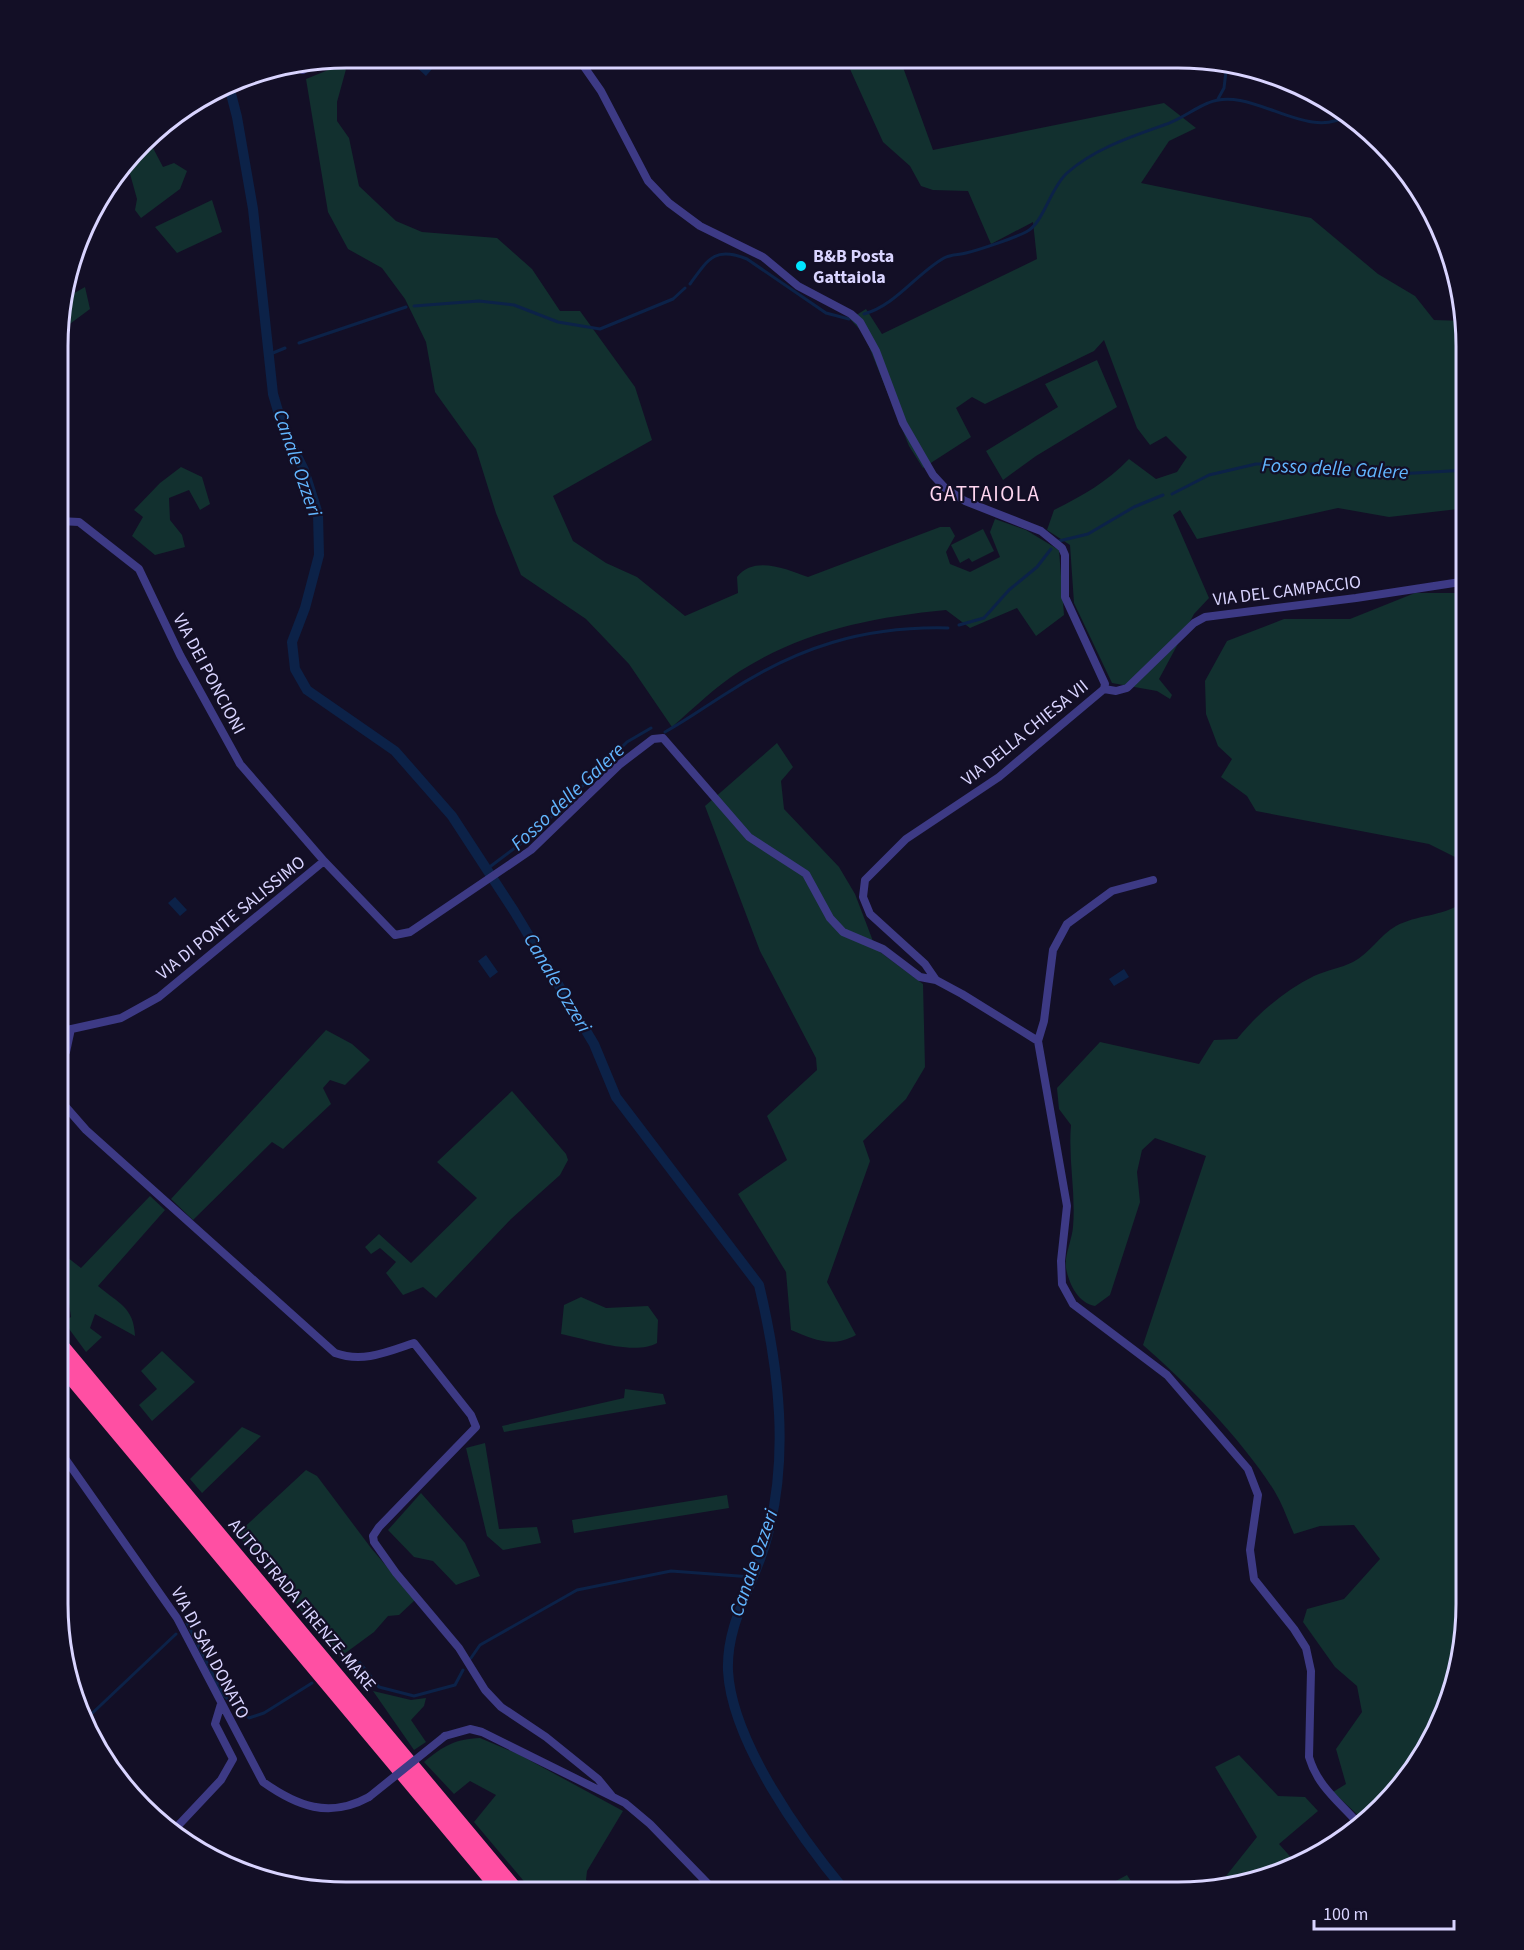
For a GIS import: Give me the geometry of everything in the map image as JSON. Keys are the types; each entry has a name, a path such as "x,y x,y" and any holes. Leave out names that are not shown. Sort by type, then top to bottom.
{"highway":[{"name":"AUTOSTRADA FIRENZE-MARE","path":"68,1354 510,1882"},
{"name":"AUTOSTRADA FIRENZE-MARE","path":"68,1374 493,1882"}],"street":[{"name":"VIA DELLA CHIESA VII","path":"585,68 601,91 648,181 669,203 700,226 763,257 798,286 851,314 860,322 876,351 903,423 933,475 945,488 965,501 1041,531 1062,548 1065,555 1065,597 1105,684 1104,689 999,777 906,839 865,880 863,897 870,914 925,964 936,980"},
{"name":"VIA DEI PONCIONI","path":"68,521 79,522 139,569 180,655 240,764 324,861"},
{"name":"VIA DEL CAMPACCIO","path":"1104,689 1116,691 1127,688 1194,623 1205,617 1456,583"},
{"name":"VIA DI PONTE SALISSIMO","path":"68,1030 122,1018 159,997 324,861 394,935 410,932 531,850 619,765 660,736 673,747 749,837 806,874 830,918 843,932 883,949 920,977 936,980"},
{"path":"1154,880 1112,891 1067,924 1053,950 1044,1021 1038,1041 1067,1206 1067,1224 1061,1261 1062,1284 1065,1294 1073,1304 1167,1375 1248,1469 1258,1495 1250,1550 1250,1564 1254,1579 1306,1648 1311,1671 1309,1757 1313,1770 1323,1787 1355,1820"},
{"path":"936,980 1038,1041"},
{"path":"68,1043 71,1029"},
{"path":"68,1109 86,1130 335,1353 351,1359 373,1356 414,1342 471,1415 476,1428 379,1527 374,1536 374,1542 396,1573 459,1648 484,1690 501,1707 546,1737 598,1779 612,1796 625,1803 650,1824 706,1882"},
{"name":"VIA DI SAN DONATO","path":"68,1462 160,1591 262,1782 288,1799 314,1809 358,1804 445,1736 470,1729 482,1732 612,1796"},
{"path":"178,1826 221,1780 232,1759 215,1724 221,1704"}],"green space":[{"path":"333,68 346,68 337,102 337,121 349,138 359,186 396,221 422,232 497,238 532,269 560,311 580,311 635,387 652,440 553,496 573,541 606,563 637,577 685,616 738,593 737,577 744,570 752,567 771,566 808,577 940,527 950,527 955,536 946,552 950,564 970,572 1000,557 990,532 995,519 1026,530 1059,550 1064,615 1036,636 1017,608 970,628 946,610 892,617 839,628 789,646 740,671 714,690 672,727 629,664 586,619 521,575 496,513 476,449 435,392 426,342 405,299 382,268 348,249 328,212 306,79"},
{"path":"850,68 903,68 933,150 1164,103 1196,128 1169,141 1141,183 1311,218 1378,274 1415,296 1434,320 1455,321 1456,509 1389,517 1338,508 1197,539 1180,510 1173,515 1209,598 1194,614 1159,679 1172,695 1170,699 1157,691 1112,683 1074,603 1070,545 1047,530 1054,510 1094,488 1129,459 1156,479 1177,472 1187,457 1166,436 1150,445 1137,428 1104,340 1094,351 985,404 972,397 956,408 971,437 923,468 909,446 864,334 850,319 866,309 882,334 1037,259 1033,222 991,244 968,191 933,190 921,186 910,166 883,142"},
{"path":"163,135 153,148 163,167 174,163 187,171 180,189 141,218 135,210 137,199 129,171"},
{"path":"212,200 222,232 177,253 155,227"},
{"path":"85,287 90,309 68,325 70,309 72,294"},
{"path":"1097,360 1117,407 1036,456 1003,480 986,451 1058,407 1045,384"},
{"path":"181,467 202,477 210,504 200,510 189,490 169,498 170,520 182,535 185,547 155,555 132,536 143,517 134,510 160,483"},
{"path":"983,529 994,551 972,562 969,558 960,563 951,545"},
{"path":"1415,593 1456,593 1456,858 1429,844 1256,811 1247,796 1221,777 1232,759 1218,746 1206,714 1205,681 1227,641 1284,619 1350,619"},
{"path":"777,743 793,767 781,781 784,809 839,867 855,894 876,949 923,984 925,1067 906,1099 863,1141 870,1161 827,1282 856,1335 831,1342 791,1330 786,1272 738,1194 787,1160 767,1116 817,1070 816,1058 760,951 705,806"},
{"path":"1456,906 1456,1623 1447,1677 1428,1728 1399,1774 1359,1816 1333,1792 1346,1784 1336,1749 1362,1712 1357,1686 1335,1667 1303,1622 1307,1609 1344,1599 1380,1559 1354,1525 1320,1526 1294,1534 1275,1492 1248,1454 1196,1395 1143,1345 1206,1156 1155,1138 1142,1150 1137,1172 1140,1202 1110,1295 1095,1306 1084,1301 1075,1292 1066,1268 1074,1214 1070,1150 1071,1125 1059,1109 1057,1088 1100,1042 1199,1064 1214,1040 1237,1039 1272,1003 1303,982 1359,959 1385,934 1404,922"},
{"path":"326,1030 352,1044 370,1060 345,1085 330,1080 323,1088 331,1104 283,1149 272,1142 193,1220 171,1199"},
{"path":"512,1091 566,1154 568,1160 560,1175 511,1219 436,1298 423,1287 403,1295 386,1273 396,1262 380,1248 371,1254 365,1247 379,1234 411,1263 477,1198 437,1162"},
{"path":"150,1196 165,1210 98,1286 128,1312 132,1318 135,1336 95,1314 90,1328 102,1337 86,1352 68,1327 68,1319 71,1317 68,1302 68,1258 81,1268"},
{"path":"581,1297 606,1308 648,1306 658,1320 657,1343 647,1347 623,1347 561,1334 564,1305"},
{"path":"162,1351 195,1382 152,1421 139,1405 157,1389 141,1371"},
{"path":"625,1389 663,1394 666,1404 504,1432 502,1426 624,1398"},
{"path":"242,1427 261,1436 202,1493 190,1479"},
{"path":"485,1443 499,1529 537,1527 541,1543 503,1550 487,1536 466,1448"},
{"path":"306,1470 317,1476 371,1548 415,1600 399,1615 388,1616 374,1632 340,1657 237,1534"},
{"path":"421,1493 465,1543 480,1576 456,1585 433,1561 414,1557 388,1530"},
{"path":"727,1495 729,1508 574,1533 572,1520"},
{"path":"373,1691 411,1700 426,1698 424,1706 411,1720 426,1742 414,1750"},
{"path":"480,1738 518,1754 623,1811 587,1871 586,1880 589,1882 525,1882 474,1822 496,1795 470,1781 454,1794 424,1762 450,1744"},
{"path":"1239,1755 1278,1796 1305,1797 1318,1811 1279,1844 1292,1858 1268,1868 1224,1879 1257,1837 1215,1767"},
{"path":"1127,1875 1132,1882 1114,1882"}],"water":[{"path":"417,68 432,69 426,76"},
{"path":"175,897 187,910 180,916 168,903"},
{"path":"486,955 498,972 490,978 478,961"},
{"path":"1124,969 1129,977 1114,986 1109,979"}],"waterway":[{"path":"1218,99 1224,88 1226,72"},
{"name":"Canale Ozzeri","path":"231,92 253,209 273,394 283,428 304,470 318,514 319,555 305,608 292,642 295,669 307,690 395,751 452,816 514,911 594,1044 616,1097 759,1285 772,1348 776,1381 780,1445 778,1478 766,1541 731,1637 728,1671 732,1699 755,1758 790,1817 838,1882"},
{"path":"864,314 886,304 944,258 979,249 1026,232 1038,221 1061,179 1089,157 1125,139 1170,123 1208,103 1225,99 1242,101 1314,122 1332,122 1339,119"},
{"path":"690,284 713,257 736,255 747,259 826,313 849,319"},
{"path":"414,306 479,301 514,305 558,322 600,329 673,299 685,288"},
{"path":"299,343 406,307"},
{"path":"268,355 285,348"},
{"name":"Fosso delle Galere","path":"1172,494 1209,475 1256,464 1317,464 1398,474 1456,471"},
{"name":"Fosso delle Galere","path":"1059,541 1088,534 1134,507 1163,495"},
{"name":"Fosso delle Galere","path":"959,625 984,618 1009,590 1037,567 1051,549"},
{"name":"Fosso delle Galere","path":"665,732 753,677 779,663 832,642 888,631 948,628"},
{"name":"Fosso delle Galere","path":"487,869 536,832 627,742 651,728"},
{"path":"471,1658 480,1645 577,1590 671,1571 752,1577"},
{"path":"187,1623 223,1695 249,1718 264,1713 312,1683"},
{"path":"91,1715 176,1634"},
{"path":"342,1660 348,1658 360,1663 379,1687 414,1696 455,1685 463,1670"}],"place":[{"name":"B&B Posta Gattaiola","path":"801,266"}],"district":[{"name":"GATTAIOLA","path":"985,494"}]}
